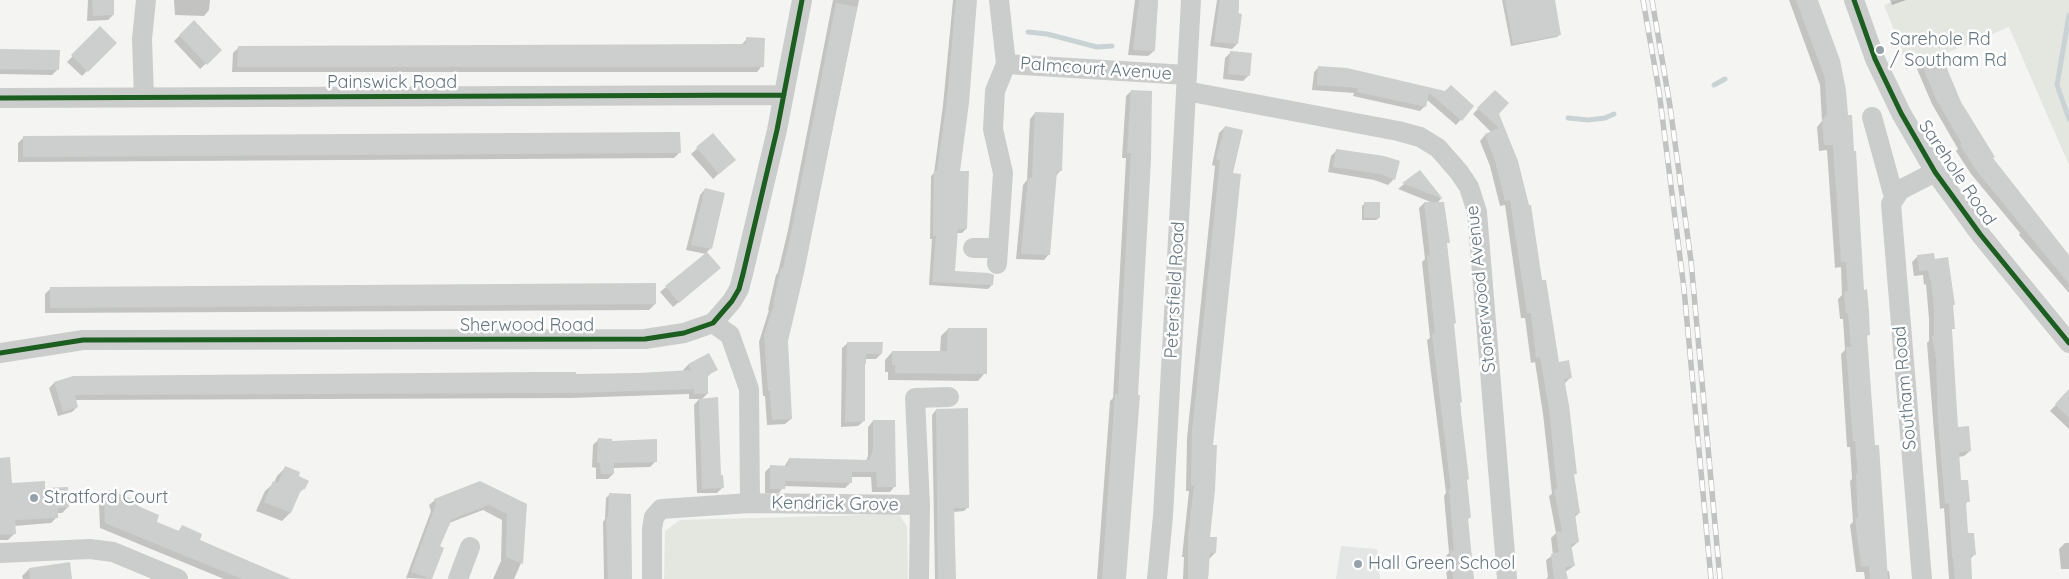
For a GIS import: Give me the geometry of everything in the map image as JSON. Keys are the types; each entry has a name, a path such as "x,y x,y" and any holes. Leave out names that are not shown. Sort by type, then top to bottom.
{"street":[{"path":"144,97 142,39 146,0"},
{"path":"713,323 732,301 739,289 784,95 802,0"},
{"name":"Palmcourt Avenue","path":"973,248 997,256 1003,173 994,129 995,91 1006,64 1000,0"},
{"name":"Petersfield Road","path":"1157,579 1163,516 1191,0"},
{"name":"Sarehole Road","path":"1854,0 1875,59 1901,113 1935,172 1980,234 2069,342"},
{"name":"Palmcourt Avenue","path":"1006,64 1186,83"},
{"name":"Stonerwood Avenue","path":"1186,83 1335,119 1420,137 1438,148 1459,172 1468,187 1476,212 1507,579"},
{"name":"Painswick Road","path":"0,98 784,95"},
{"name":"Southam Road","path":"1872,117 1894,197 1891,204 1891,214 1922,579"},
{"path":"1894,197 1900,190 1935,172"},
{"name":"Sherwood Road","path":"0,353 83,340 645,339 684,333 713,323"},
{"name":"Kendrick Grove","path":"713,323 730,336 749,389 750,503"},
{"name":"Kendrick Grove","path":"919,579 920,504 906,399 949,397"},
{"name":"Kendrick Grove","path":"652,579 652,529 658,503 920,504"},
{"path":"458,579 470,547"},
{"path":"0,553 90,549 113,552 178,579"}],"shaded area":[{"path":"1898,0 2069,0 2069,165 2009,27 1906,70 1901,47 1884,5"},
{"path":"899,514 907,527 908,579 664,579 665,531 680,520"},
{"name":"Hall Green School","path":"1341,546 1377,549 1380,579 1336,579"}],"building":[{"path":"92,0 114,0 114,15 93,16"},
{"path":"956,0 977,0 969,103 960,171 969,171 967,229 958,229 955,271 989,273 994,275 993,285 932,282 936,236 933,236 934,171 937,171 947,100"},
{"path":"1139,0 1158,0 1155,51 1133,50"},
{"path":"1220,0 1239,0 1238,13 1242,14 1238,44 1214,42"},
{"path":"1505,0 1555,0 1561,35 1513,44"},
{"path":"1796,0 1818,0 1840,60 1846,90 1848,115 1852,115 1854,151 1856,151 1864,290 1867,289 1869,311 1870,335 1867,335 1875,445 1879,445 1888,579 1870,579 1869,566 1861,567 1855,518 1858,518 1856,474 1858,473 1855,441 1853,442 1846,347 1851,347 1844,292 1848,291 1846,262 1841,262 1833,145 1824,145 1822,120 1827,114 1825,78"},
{"path":"836,3 857,7 804,273 788,341 792,419 772,420 764,335 774,305 781,268 783,268 793,224"},
{"path":"194,20 222,50 207,65 179,35"},
{"path":"100,26 117,43 88,72 71,55"},
{"path":"746,37 765,38 764,67 237,67 238,46 746,44"},
{"path":"0,49 60,50 59,70 0,69"},
{"path":"1230,51 1252,53 1250,76 1228,74"},
{"path":"1941,54 1961,102 1995,157 1993,158 2069,255 2069,284 1976,170 1960,145 1962,144 1936,99 1921,63"},
{"path":"1318,66 1347,68 1445,91 1451,85 1474,106 1462,121 1429,93 1426,107 1357,92 1358,88 1317,85"},
{"path":"1131,90 1152,91 1151,160 1138,395 1140,395 1126,579 1102,579 1115,394 1118,394 1131,153 1127,153"},
{"path":"1495,90 1509,103 1499,114 1518,161 1529,205 1531,205 1542,280 1546,280 1559,362 1569,360 1572,378 1564,379 1569,405 1577,474 1574,474 1580,513 1575,514 1579,542 1571,544 1575,566 1565,567 1568,579 1554,579 1551,554 1559,552 1556,532 1562,531 1554,490 1557,489 1549,408 1540,357 1536,358 1531,313 1527,313 1510,200 1505,201 1495,161 1485,134 1499,128 1477,108"},
{"path":"1035,112 1064,113 1062,171 1057,171 1050,255 1021,254 1028,178 1032,178"},
{"path":"1225,126 1243,130 1233,173 1241,174 1213,445 1217,445 1210,537 1217,537 1216,553 1210,553 1208,579 1188,579 1188,536 1194,486 1191,485 1192,432 1220,160 1216,159"},
{"path":"680,132 681,153 23,157 23,136"},
{"path":"713,133 736,160 719,174 696,147"},
{"path":"1336,149 1384,156 1400,161 1395,180 1380,174 1333,167"},
{"path":"1420,170 1443,199 1402,183"},
{"path":"705,188 725,193 712,249 691,245"},
{"path":"1364,202 1380,202 1380,218 1364,218"},
{"path":"1424,202 1444,202 1450,243 1447,243 1456,323 1454,324 1462,402 1460,403 1469,479 1467,480 1471,518 1468,518 1474,579 1453,579 1450,551 1454,550 1449,489 1451,489 1432,334 1435,333 1427,256 1430,255"},
{"path":"707,252 721,268 679,303 665,286"},
{"path":"1934,253 1935,259 1948,257 1955,305 1953,305 1955,329 1952,329 1958,427 1969,426 1971,451 1959,452 1961,480 1968,480 1970,502 1966,502 1968,533 1974,533 1976,555 1971,555 1972,579 1955,579 1949,503 1945,504 1938,421 1936,358 1932,336 1934,336 1934,312 1931,279 1928,270 1919,271 1917,255"},
{"path":"656,283 656,304 50,308 50,287"},
{"path":"948,328 987,328 987,374 895,373 895,365 892,365 892,351 947,351"},
{"path":"847,342 883,342 882,354 866,354 865,421 845,422"},
{"path":"709,353 718,370 708,375 708,394 694,394 694,389 577,393 75,395 78,407 63,412 54,382 73,376 539,372 576,372 576,374 639,373 691,370 688,364"},
{"path":"2069,389 2069,418 2055,404"},
{"path":"718,397 721,475 723,475 724,488 702,489 699,399"},
{"path":"968,408 969,508 954,508 956,579 938,579 936,409"},
{"path":"873,420 895,420 896,487 877,487 876,472 852,472 852,483 786,481 785,489 770,489 770,465 788,466 789,458 869,460 873,450"},
{"path":"598,438 612,439 612,441 657,439 657,462 614,463 614,474 601,474 600,463 597,463"},
{"name":"Stratford Court","path":"10,457 12,483 45,481 45,488 68,487 69,507 58,508 58,518 15,520 16,534 0,535 0,458"},
{"path":"285,466 300,472 299,476 309,481 305,489 301,490 291,513 264,502 273,481 278,483"},
{"path":"480,481 527,504 523,564 506,557 507,514 489,505 452,519 440,546 444,548 432,579 411,572 436,504 434,499"},
{"path":"109,490 140,502 138,506 159,515 157,522 179,531 182,525 202,534 200,540 291,579 242,579 105,523 104,499"},
{"path":"609,493 631,494 632,579 608,579 606,517 608,517"},
{"path":"70,562 72,579 30,579 29,568"}],"waterway":[{"path":"2069,15 2057,85 2069,119"},
{"path":"1028,32 1047,34 1097,47 1112,46"},
{"path":"1714,85 1725,79"},
{"path":"1568,118 1588,120 1605,118 1614,114"}],"railway":[{"path":"1643,0 1659,91 1684,289 1711,579"},
{"path":"1652,0 1670,106 1691,261 1720,579"}],"cycle path":[{"path":"0,353 83,340 645,339 684,333 713,323 732,301 739,289 777,130 802,0"},
{"path":"1854,0 1875,59 1901,113 1935,172 1980,234 2069,343"},
{"path":"0,98 784,95"}],"place":[{"name":"Sarehole Rd / Southam Rd","path":"1880,50"},
{"name":"Stratford Court","path":"34,498"},
{"name":"Hall Green School","path":"1358,564"}]}
